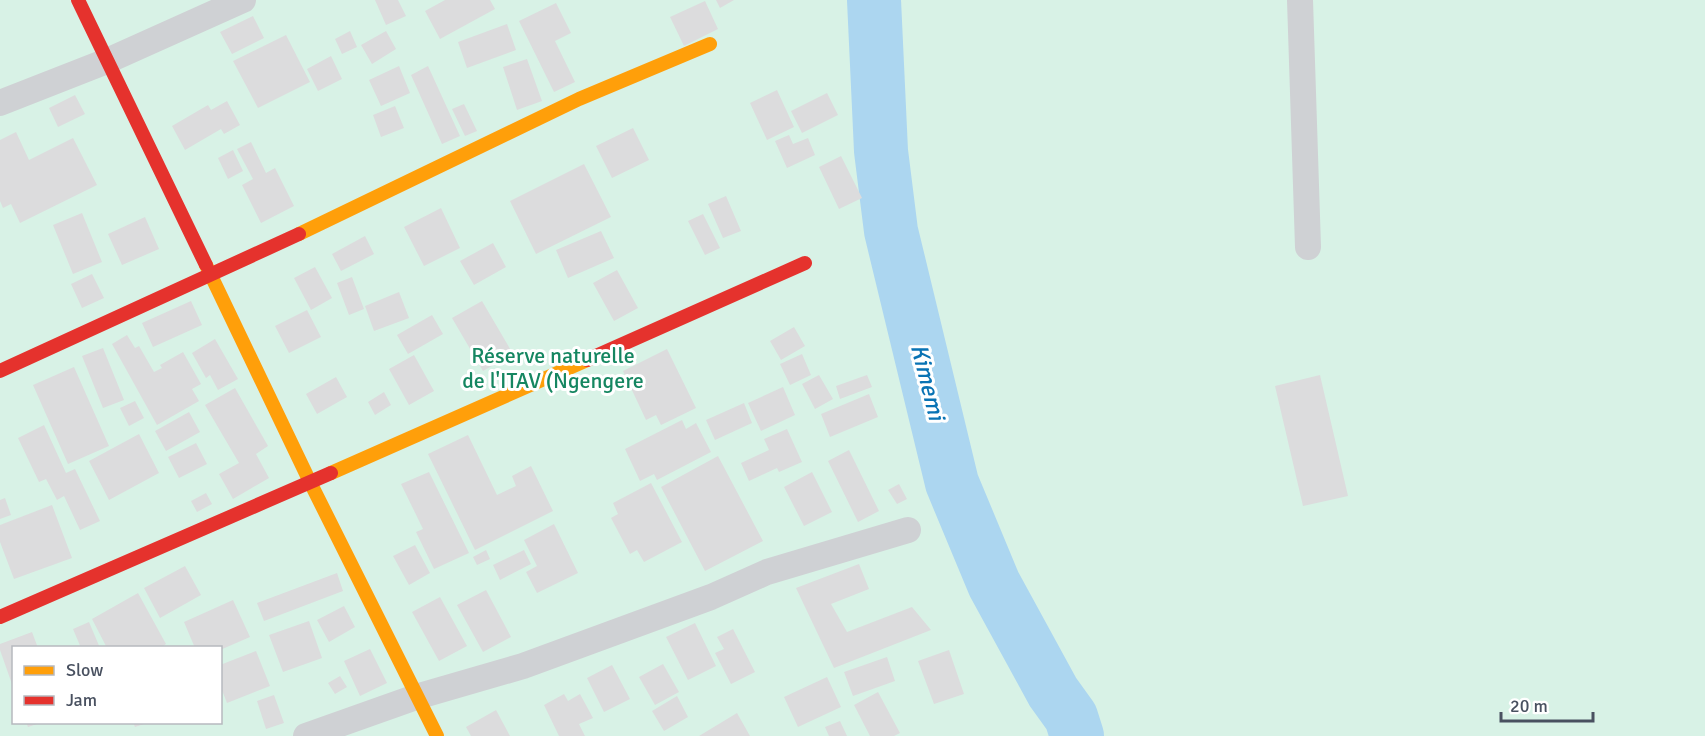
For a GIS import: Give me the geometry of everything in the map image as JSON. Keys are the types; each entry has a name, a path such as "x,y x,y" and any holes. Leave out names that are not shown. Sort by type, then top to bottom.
{"street":[{"path":"78,0 310,482 437,736"},
{"path":"0,104 107,61 243,0"},
{"path":"1300,0 1308,248"},
{"path":"0,371 211,276 579,99 710,44"},
{"path":"0,617 805,263"},
{"path":"306,736 416,698 523,666 711,597 767,572 908,530"}],"green space":[{"name":"Réserve naturelle de l'ITAV (Ngengere","path":"0,0 1705,0 1705,736 0,736"}],"building":[{"path":"375,0 398,0 406,16 386,25"},
{"path":"445,0 490,0 495,9 440,39 425,11"},
{"path":"716,0 734,0 720,8"},
{"path":"705,1 718,29 684,46 670,17"},
{"path":"556,3 571,33 555,41 575,82 554,92 519,21"},
{"path":"253,16 264,38 232,54 220,32"},
{"path":"507,24 516,50 467,68 458,42"},
{"path":"350,31 357,47 342,54 335,39"},
{"path":"386,31 396,49 372,64 361,45"},
{"path":"286,35 310,82 258,108 233,61"},
{"path":"331,56 342,79 318,91 307,69"},
{"path":"527,59 542,101 517,110 503,67"},
{"path":"399,66 410,93 381,106 369,80"},
{"path":"428,66 460,136 442,144 411,75"},
{"path":"777,90 794,127 767,140 750,103"},
{"path":"827,93 838,115 802,133 791,111"},
{"path":"75,95 85,114 58,127 49,108"},
{"path":"227,101 240,125 224,134 221,129 185,150 172,126 208,105 211,110"},
{"path":"464,104 477,131 465,136 452,109"},
{"path":"395,106 404,128 381,137 373,115"},
{"path":"633,128 649,160 612,178 596,146"},
{"path":"16,132 29,160 73,138 97,185 20,223 11,204 3,208 0,201 0,140"},
{"path":"789,135 793,144 808,138 815,155 787,168 775,141"},
{"path":"251,142 266,173 275,168 294,206 261,223 242,185 253,179 237,149"},
{"path":"233,150 243,171 228,179 218,158"},
{"path":"841,156 862,198 839,209 819,167"},
{"path":"584,164 611,217 536,254 510,201"},
{"path":"726,196 741,231 723,238 708,204"},
{"path":"441,208 460,248 424,266 404,227"},
{"path":"82,213 102,262 73,274 53,225"},
{"path":"703,214 720,248 705,255 688,221"},
{"path":"145,217 159,249 122,265 108,234"},
{"path":"601,231 614,258 568,278 556,250"},
{"path":"365,236 374,254 341,271 332,254"},
{"path":"493,243 506,267 474,285 460,261"},
{"path":"315,267 332,298 311,310 294,278"},
{"path":"617,270 638,308 614,321 593,283"},
{"path":"92,274 104,298 82,308 71,284"},
{"path":"352,277 364,309 349,315 337,283"},
{"path":"399,292 409,318 374,331 365,306"},
{"path":"191,301 202,325 153,347 142,323"},
{"path":"482,301 513,354 483,371 452,318"},
{"path":"307,310 321,337 289,353 275,326"},
{"path":"432,315 443,334 408,354 397,335"},
{"path":"794,327 805,346 781,360 770,341"},
{"path":"127,335 135,348 139,346 154,372 162,368 160,365 183,352 201,384 192,389 199,401 157,425 112,344"},
{"path":"215,339 238,379 218,390 210,375 206,378 192,353"},
{"path":"103,348 124,400 103,408 82,356"},
{"path":"667,349 696,408 661,425 656,415 646,420 623,371"},
{"path":"802,354 811,375 790,385 780,364"},
{"path":"414,355 434,391 409,405 389,369"},
{"path":"74,367 109,446 68,464 33,385"},
{"path":"819,375 833,399 815,409 802,384"},
{"path":"867,375 872,387 840,399 836,386"},
{"path":"1320,375 1348,496 1303,506 1275,386"},
{"path":"336,377 347,397 317,414 306,394"},
{"path":"783,387 795,415 761,431 748,403"},
{"path":"235,388 268,446 256,454 269,478 233,499 219,474 239,463 205,405"},
{"path":"384,392 391,405 375,415 368,402"},
{"path":"869,394 878,417 830,437 821,414"},
{"path":"135,401 144,418 129,426 120,408"},
{"path":"744,403 752,423 715,440 706,420"},
{"path":"189,412 200,432 166,451 155,431"},
{"path":"682,420 686,429 696,423 711,452 657,480 654,474 640,481 625,449"},
{"path":"44,425 66,473 75,469 100,521 80,530 64,496 57,500 46,479 39,482 18,438"},
{"path":"787,429 802,462 779,472 777,468 749,481 741,463 769,450 764,439"},
{"path":"139,434 159,473 109,500 89,461"},
{"path":"468,435 497,495 516,486 512,476 531,466 553,511 475,550 428,454"},
{"path":"196,443 207,464 179,478 168,457"},
{"path":"849,450 879,511 858,522 828,461"},
{"path":"718,456 763,541 705,571 661,487"},
{"path":"429,472 469,553 434,569 416,532 423,529 401,484"},
{"path":"812,472 832,512 804,526 784,487"},
{"path":"651,483 682,542 644,562 637,550 630,554 611,518 618,514 613,503"},
{"path":"899,484 907,499 897,504 888,490"},
{"path":"206,493 212,504 197,512 191,501"},
{"path":"5,498 11,515 0,519 0,500"},
{"path":"52,505 72,558 14,579 0,542 0,525"},
{"path":"554,524 578,573 537,593 526,572 537,566 524,540"},
{"path":"415,545 430,573 409,585 393,556"},
{"path":"486,550 490,559 477,565 473,557"},
{"path":"524,550 531,564 500,580 493,565"},
{"path":"859,564 869,589 831,604 847,632 912,607 931,630 834,668 796,588"},
{"path":"185,566 201,595 160,618 144,588"},
{"path":"337,573 343,591 264,621 257,603"},
{"path":"486,590 511,637 483,652 457,605"},
{"path":"138,593 166,644 163,646 106,646 92,619"},
{"path":"440,597 467,646 439,661 412,612"},
{"path":"233,600 250,637 222,649 222,646 194,646 184,622"},
{"path":"344,606 355,627 329,642 317,620"},
{"path":"309,621 322,658 283,672 269,635"},
{"path":"89,622 99,646 80,646 73,629"},
{"path":"695,623 716,666 688,680 666,637"},
{"path":"733,629 755,672 731,684 715,653 724,649 717,637"},
{"path":"32,632 37,646 12,646 12,684 0,650 0,644"},
{"path":"370,649 387,683 360,696 344,661"},
{"path":"949,650 964,694 934,704 918,661"},
{"path":"256,651 270,686 227,703 222,690 222,664"},
{"path":"887,657 895,681 853,696 844,672"},
{"path":"663,664 679,692 655,705 639,677"},
{"path":"612,665 630,699 604,712 587,678"},
{"path":"340,676 347,687 335,694 328,683"},
{"path":"827,677 841,707 798,727 784,697"},
{"path":"878,692 900,733 894,736 870,736 854,705"},
{"path":"564,694 568,701 580,694 593,718 579,724 585,736 559,736 544,705"},
{"path":"274,695 284,723 266,729 257,701"},
{"path":"677,696 688,717 664,731 652,711"},
{"path":"496,710 510,736 471,736 466,727"},
{"path":"737,713 750,736 699,736"},
{"path":"840,721 847,736 829,736 825,727"}],"waterway":[{"name":"Kimemi","path":"874,0 881,151 891,231 952,483 994,584 1053,692 1071,717 1077,736"}],"traffic: slow":[{"path":"299,234 579,99 710,44"},
{"path":"206,265 310,482 437,736"},
{"path":"331,473 587,360"}],"traffic: jam":[{"path":"78,0 206,265"},
{"path":"0,371 299,234"},
{"path":"587,360 805,263"},
{"path":"0,617 331,473"}]}
